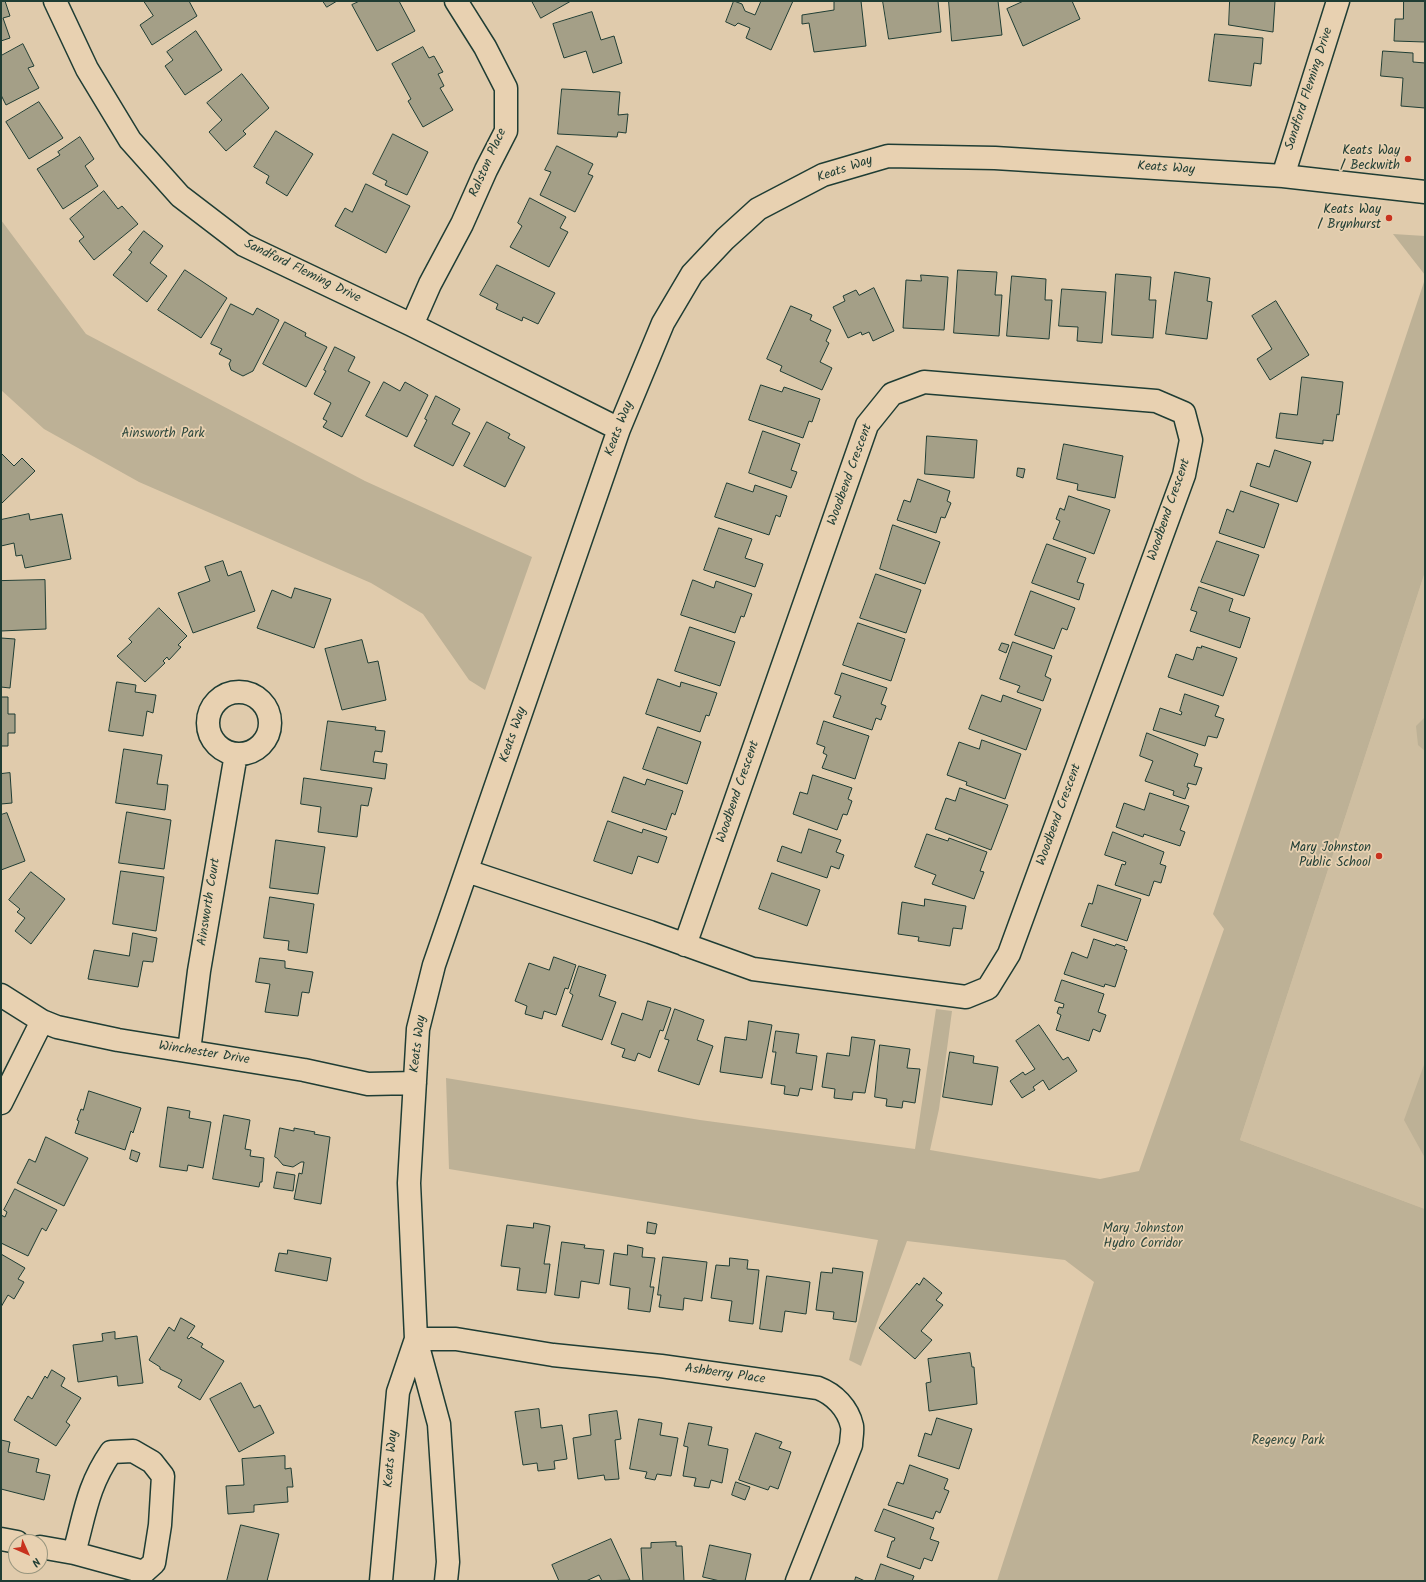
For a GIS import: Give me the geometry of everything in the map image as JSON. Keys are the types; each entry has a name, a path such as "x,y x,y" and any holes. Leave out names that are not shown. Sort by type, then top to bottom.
{"street":[{"name":"Sandford Fleming Drive","path":"55,1 87,69 130,140 180,196 244,245 412,325 619,429"},
{"name":"Ralston Place","path":"412,325 430,284 462,224 486,170 506,131 506,88 485,47 456,1"},
{"name":"Sandford Fleming Drive","path":"1283,176 1338,1"},
{"name":"Keats Way","path":"446,1581 448,1562 439,1424 416,1339 409,1183 418,1029 434,965 619,429 663,323 692,274 725,239 758,209 823,176 888,156 996,158 1283,176 1425,192"},
{"name":"Woodbend Crescent","path":"467,871 753,969 966,997 988,988 1009,954 1184,475 1191,440 1184,412 1156,401 924,382 892,394 867,425 685,945"},
{"name":"Ainsworth Court","path":"189,1051 199,971 236,754"},
{"name":"Winchester Drive","path":"1,995 42,1021 57,1027 118,1040 304,1070 368,1084 415,1082"},
{"path":"1,1102 42,1021"},
{"name":"Keats Way","path":"381,1581 398,1392 416,1339"},
{"name":"Ashberry Place","path":"416,1339 456,1339 553,1355 661,1366 818,1388 831,1394 841,1404 852,1426 851,1444 797,1581"},
{"path":"48,1548 74,1553 144,1572 154,1563 160,1525 163,1476 152,1462 133,1451 112,1452 98,1471 86,1503 74,1553"}],"shaded area":[{"name":"Mary Johnston Public School","path":"1425,572 1425,1209 1240,1140"}],"green space":[{"name":"Ainsworth Park","path":"1,220 86,334 365,481 532,557 485,690 469,680 423,614 371,583 139,482 44,429 1,390"},
{"path":"1393,234 1425,236 1425,275"},
{"name":"Mary Johnston Hydro Corridor","path":"1425,279 1425,572 1240,1140 1425,1209 1425,1581 997,1581 1094,1282 1065,1260 907,1241 861,1366 849,1360 878,1240 449,1169 446,1078 700,1120 915,1149 936,1009 952,1011 939,1109 930,1150 1100,1179 1139,1171 1224,929 1213,914"},
{"path":"1425,717 1425,751 1418,745 1416,726"},
{"path":"1425,1062 1425,1158 1404,1120"}],"building":[{"path":"1,1 5,1 10,16 3,18 10,38 1,41"},
{"path":"144,1 189,1 197,16 152,45 140,25 153,16"},
{"path":"323,1 337,1 327,7"},
{"path":"360,1 399,1 415,31 377,51 352,5"},
{"path":"532,1 571,1 541,18"},
{"path":"734,1 742,4 745,11 755,15 761,1 793,1 771,50 746,38 750,28 738,23 735,26 726,22"},
{"path":"861,1 866,46 814,52 809,23 802,24 802,15 834,10 834,2"},
{"path":"883,1 938,1 941,32 889,39"},
{"path":"949,1 998,1 1002,35 952,41"},
{"path":"1024,1 1072,1 1080,19 1023,46 1007,9"},
{"path":"1230,1 1275,1 1273,32 1229,25"},
{"path":"1404,1 1425,1 1425,42 1394,41 1395,19 1403,19"},
{"path":"592,12 601,40 614,36 622,63 593,73 586,51 564,58 553,24"},
{"path":"196,31 222,70 185,95 165,66 173,60 167,52"},
{"path":"1215,34 1263,38 1261,64 1254,63 1251,86 1209,81"},
{"path":"23,44 34,66 28,68 39,88 6,105 1,95 1,56"},
{"path":"423,47 429,58 434,56 443,72 438,74 444,86 440,88 453,110 423,127 408,101 411,99 392,64"},
{"path":"1383,51 1413,53 1413,62 1425,63 1425,108 1401,106 1403,78 1381,76"},
{"path":"242,74 269,108 243,131 246,134 226,151 209,132 222,120 207,103"},
{"path":"562,89 620,92 618,115 628,114 626,133 618,132 617,137 558,134"},
{"path":"39,102 63,138 29,159 6,122"},
{"path":"276,131 313,154 287,196 266,183 269,176 254,167"},
{"path":"393,134 428,152 407,195 385,185 387,181 373,174"},
{"path":"80,137 94,159 85,166 98,186 63,209 37,169 60,155 58,152"},
{"path":"557,146 593,164 588,174 593,176 575,212 540,195 551,172 545,170"},
{"path":"366,184 410,206 386,253 335,226 345,208 352,212"},
{"path":"104,191 118,209 122,206 138,224 94,260 79,241 84,237 70,219"},
{"path":"530,198 566,217 560,228 568,232 549,267 510,247 522,226 518,223"},
{"path":"144,231 163,246 150,263 167,276 147,302 113,275 132,252 129,250"},
{"path":"497,265 555,293 538,324 523,317 522,321 496,309 498,304 480,295"},
{"path":"185,270 227,298 201,338 158,310"},
{"path":"958,270 997,272 995,295 1002,295 999,336 954,333"},
{"path":"1175,272 1210,278 1207,301 1212,302 1207,339 1166,334"},
{"path":"1116,274 1151,277 1149,300 1156,300 1153,338 1112,335"},
{"path":"921,275 948,277 944,330 903,328 906,280 921,281"},
{"path":"1012,276 1046,279 1045,300 1052,300 1049,339 1007,336"},
{"path":"874,288 894,331 873,341 869,332 862,335 861,332 848,338 833,307 845,301 843,296 856,290 859,295"},
{"path":"1062,289 1106,292 1102,343 1077,341 1078,327 1059,326"},
{"path":"1276,301 1309,355 1270,380 1257,359 1272,349 1252,316"},
{"path":"231,304 253,315 257,308 279,320 253,371 243,376 231,370 229,364 231,360 219,354 222,349 211,344"},
{"path":"791,306 812,315 810,320 831,330 826,341 829,343 820,362 832,368 822,390 780,371 782,366 767,359"},
{"path":"285,322 306,333 305,336 327,347 306,387 263,364"},
{"path":"335,347 355,357 348,371 370,382 342,437 323,427 327,421 323,419 331,403 314,394 326,371 324,370"},
{"path":"1302,377 1343,382 1339,415 1337,414 1333,441 1323,440 1323,444 1276,438 1280,413 1297,415"},
{"path":"384,382 400,391 405,382 428,395 407,437 366,416"},
{"path":"761,385 782,392 784,387 820,399 812,422 809,421 803,438 749,420"},
{"path":"436,396 460,409 452,424 470,433 453,466 414,446 427,420 425,419"},
{"path":"487,422 510,434 508,438 525,447 505,487 464,466"},
{"path":"763,431 800,444 791,470 797,472 791,488 749,473"},
{"path":"927,436 977,440 974,478 925,474"},
{"path":"1064,444 1123,456 1115,498 1077,490 1078,484 1057,479"},
{"path":"1275,450 1311,462 1297,502 1250,486 1257,463 1269,467"},
{"path":"1,453 14,466 22,458 35,471 1,504"},
{"path":"1018,468 1025,469 1023,478 1017,476"},
{"path":"918,479 950,491 947,501 951,503 945,518 941,517 936,533 897,520 904,500 910,502"},
{"path":"727,483 753,492 755,485 787,496 780,517 776,515 769,535 715,517"},
{"path":"1241,491 1279,504 1264,548 1219,533 1227,509 1233,512"},
{"path":"1069,496 1110,510 1094,554 1053,539 1060,521 1056,519 1060,508 1064,510"},
{"path":"29,514 30,520 62,514 71,559 25,568 22,555 16,556 14,543 1,546 1,520"},
{"path":"893,525 940,542 925,584 880,569"},
{"path":"719,528 752,539 745,558 763,564 755,587 704,570"},
{"path":"1217,541 1259,555 1244,596 1201,582"},
{"path":"1047,544 1086,558 1077,582 1084,584 1079,600 1032,583"},
{"path":"223,561 228,576 241,571 255,611 193,633 178,593 210,581 205,567"},
{"path":"876,574 921,590 906,633 860,618"},
{"path":"45,580 46,629 1,631 1,581"},
{"path":"693,580 714,588 716,581 752,594 744,617 741,616 735,633 681,615"},
{"path":"1199,587 1233,599 1229,611 1250,618 1240,648 1190,631 1197,612 1191,610"},
{"path":"295,588 331,599 314,648 257,628 272,590 291,598"},
{"path":"1031,591 1075,608 1067,630 1062,628 1054,649 1015,635"},
{"path":"159,608 187,636 178,645 181,647 169,660 167,657 163,661 165,663 145,682 117,656 132,642 129,639"},
{"path":"858,623 905,639 891,681 843,665"},
{"path":"690,627 735,642 720,686 675,671"},
{"path":"1,638 15,639 10,688 1,687"},
{"path":"362,640 368,663 378,661 386,700 342,710 325,649"},
{"path":"1013,642 1052,656 1045,676 1051,679 1043,701 1017,692 1020,686 1000,679"},
{"path":"1002,643 1009,645 1006,653 999,650"},
{"path":"1202,646 1237,658 1223,696 1168,677 1176,654 1193,660 1197,647 1201,648"},
{"path":"842,673 887,688 881,704 886,706 881,720 876,718 872,730 833,717 841,696 835,694"},
{"path":"658,679 680,687 681,682 717,693 709,716 706,715 700,732 646,714"},
{"path":"117,682 136,685 135,692 156,695 153,713 147,711 143,736 109,731"},
{"path":"1185,694 1219,706 1215,716 1224,719 1217,738 1208,736 1205,746 1153,730 1160,708 1181,715 1182,712 1180,711"},
{"path":"982,695 1001,702 1003,695 1041,709 1026,750 969,729"},
{"path":"1,697 8,697 8,714 15,714 15,733 8,733 8,746 1,746"},
{"path":"328,721 376,727 375,730 385,731 382,752 375,751 373,762 387,764 385,779 321,770"},
{"path":"824,721 869,736 855,779 822,768 827,755 823,753 825,747 817,744"},
{"path":"658,727 701,742 687,784 643,769"},
{"path":"1147,733 1198,754 1194,766 1202,768 1196,785 1188,783 1187,787 1189,788 1185,799 1173,795 1174,791 1145,781 1153,761 1140,756"},
{"path":"982,740 1021,754 1005,799 966,785 967,782 947,775 959,742 979,749"},
{"path":"124,749 162,755 157,784 168,785 165,810 116,803"},
{"path":"10,773 12,803 1,804 1,774"},
{"path":"813,775 852,788 848,799 852,801 847,815 843,814 837,830 793,814 800,792 807,794"},
{"path":"624,777 645,785 647,779 683,791 675,815 672,813 666,830 612,812"},
{"path":"304,778 372,788 368,806 361,805 357,837 318,832 321,807 301,804"},
{"path":"960,788 1008,805 991,850 935,829 946,798 955,801"},
{"path":"1150,793 1189,806 1180,830 1185,832 1180,846 1144,834 1143,837 1116,827 1124,803 1144,810"},
{"path":"127,812 171,820 164,869 119,863"},
{"path":"7,813 25,861 1,870 1,815"},
{"path":"608,821 642,833 643,829 667,837 658,863 638,856 632,874 594,861"},
{"path":"809,829 841,840 836,852 844,855 839,869 831,866 827,878 777,861 782,846 801,853"},
{"path":"1113,832 1164,852 1160,864 1166,866 1161,883 1154,881 1149,896 1115,885 1122,864 1125,865 1126,862 1105,855"},
{"path":"927,834 948,841 949,838 987,852 980,871 984,872 974,899 932,884 936,875 915,867"},
{"path":"276,840 325,847 318,894 270,888"},
{"path":"121,871 164,877 156,931 113,924"},
{"path":"31,872 65,899 31,944 15,931 25,918 17,912 20,909 9,900"},
{"path":"772,873 820,890 807,926 759,909"},
{"path":"1098,885 1141,899 1127,941 1081,926 1089,903 1092,904"},
{"path":"270,897 314,904 307,953 288,950 289,941 264,938"},
{"path":"925,899 966,906 962,929 953,928 950,946 918,941 919,937 898,934 902,902 924,906"},
{"path":"133,933 157,938 153,962 143,961 138,987 88,979 94,950 129,956"},
{"path":"1094,939 1115,946 1116,944 1125,947 1124,949 1127,950 1115,987 1105,984 1104,987 1064,974 1072,952 1087,958"},
{"path":"554,957 576,965 568,989 565,988 556,1015 544,1011 542,1019 525,1014 527,1006 515,1001 529,963 549,970"},
{"path":"260,958 285,961 285,968 313,972 309,993 302,992 298,1016 265,1012 270,984 256,982"},
{"path":"579,966 606,975 599,996 616,1002 602,1040 562,1026 573,995 570,993"},
{"path":"1062,980 1104,994 1098,1012 1106,1015 1100,1032 1093,1029 1089,1041 1056,1030 1061,1015 1057,1013 1059,1007 1063,1008 1064,1004 1055,1001"},
{"path":"648,1001 671,1008 663,1031 660,1030 650,1058 638,1053 635,1061 622,1057 625,1049 611,1044 622,1013 642,1020"},
{"path":"675,1009 704,1020 697,1040 713,1046 699,1085 658,1071 669,1040 665,1039"},
{"path":"749,1021 772,1025 762,1078 720,1072 725,1037 746,1040"},
{"path":"1039,1025 1063,1060 1068,1057 1077,1071 1049,1090 1043,1080 1033,1087 1035,1090 1022,1098 1010,1081 1023,1072 1025,1075 1035,1069 1016,1041"},
{"path":"776,1031 799,1034 796,1053 817,1056 812,1090 800,1088 798,1096 784,1094 785,1086 771,1084 776,1052 773,1052"},
{"path":"852,1037 875,1040 865,1093 853,1092 852,1100 834,1098 835,1089 822,1087 827,1053 849,1056"},
{"path":"880,1045 910,1049 907,1068 920,1069 915,1103 903,1101 902,1108 886,1106 887,1099 875,1097"},
{"path":"950,1052 974,1056 973,1063 998,1067 992,1105 943,1097"},
{"path":"89,1091 141,1108 133,1133 131,1131 125,1150 75,1133 79,1121 77,1120 81,1109 83,1110"},
{"path":"168,1107 190,1111 189,1118 211,1122 203,1168 188,1165 187,1171 160,1167"},
{"path":"224,1115 250,1120 245,1149 251,1150 250,1156 264,1158 262,1182 260,1182 259,1187 213,1179"},
{"path":"280,1128 294,1131 294,1128 315,1132 314,1134 330,1137 321,1204 294,1199 299,1173 302,1174 304,1162 301,1162 293,1167 283,1165 275,1157"},
{"path":"46,1137 88,1158 64,1206 17,1183 29,1159 35,1162"},
{"path":"132,1150 140,1153 137,1162 130,1159"},
{"path":"277,1172 295,1175 293,1191 274,1188"},
{"path":"15,1189 57,1210 46,1231 42,1228 28,1256 1,1243 1,1215 5,1217 7,1212 4,1210"},
{"path":"648,1222 657,1224 655,1234 647,1233"},
{"path":"534,1223 550,1226 544,1264 550,1264 546,1293 517,1290 520,1268 501,1266 507,1225 533,1228"},
{"path":"562,1242 585,1245 584,1248 604,1250 599,1284 581,1281 579,1298 555,1295"},
{"path":"628,1245 643,1248 642,1257 655,1258 650,1287 654,1287 650,1312 628,1309 630,1288 610,1285 614,1253 627,1255"},
{"path":"288,1250 331,1258 327,1281 275,1271 279,1253 287,1254"},
{"path":"1,1254 25,1268 18,1279 24,1282 14,1299 8,1295 1,1307"},
{"path":"663,1257 707,1262 702,1301 684,1298 683,1310 659,1307 661,1295 658,1295"},
{"path":"730,1258 748,1260 747,1269 759,1270 753,1324 729,1321 732,1301 711,1298 716,1265 729,1266"},
{"path":"833,1268 863,1272 856,1322 833,1319 834,1312 816,1310 821,1272 832,1273"},
{"path":"767,1276 810,1282 806,1314 785,1311 782,1332 760,1329"},
{"path":"924,1278 942,1293 936,1300 943,1305 921,1331 932,1340 915,1359 879,1328 917,1283 919,1285"},
{"path":"181,1318 195,1326 187,1338 189,1339 191,1337 203,1344 201,1347 224,1361 200,1400 178,1387 182,1380 160,1369 160,1367 149,1360 169,1327 174,1331"},
{"path":"115,1332 115,1339 137,1336 143,1383 118,1386 117,1376 78,1382 73,1345 103,1341 102,1334"},
{"path":"970,1353 972,1367 974,1367 977,1404 929,1411 926,1383 931,1382 928,1359"},
{"path":"52,1370 65,1378 61,1386 81,1398 66,1422 70,1425 56,1446 14,1420 28,1396 32,1399 45,1376 47,1378"},
{"path":"241,1383 254,1408 260,1405 274,1433 239,1452 210,1399"},
{"path":"539,1409 541,1428 562,1425 567,1459 554,1461 555,1469 538,1471 537,1463 523,1465 515,1412"},
{"path":"617,1411 621,1439 615,1440 619,1479 605,1480 604,1475 578,1479 573,1438 591,1435 589,1415"},
{"path":"937,1418 972,1429 959,1469 918,1456 925,1433 931,1435"},
{"path":"639,1419 662,1423 660,1435 678,1438 671,1476 657,1474 655,1480 645,1478 647,1472 630,1469"},
{"path":"689,1423 712,1427 708,1445 728,1449 722,1483 711,1480 709,1488 694,1486 696,1478 683,1476 688,1447 684,1446"},
{"path":"756,1433 782,1442 779,1448 791,1452 778,1489 770,1486 768,1490 739,1480"},
{"path":"1,1440 10,1442 8,1452 39,1459 36,1472 50,1475 44,1500 1,1489"},
{"path":"285,1456 285,1469 291,1468 293,1487 287,1487 288,1502 254,1505 254,1512 228,1514 226,1486 244,1485 242,1459"},
{"path":"910,1465 948,1479 944,1489 949,1491 940,1513 936,1511 933,1519 888,1505 897,1482 903,1484"},
{"path":"736,1482 750,1487 745,1500 732,1495"},
{"path":"884,1509 934,1528 930,1539 939,1542 932,1561 924,1558 920,1569 887,1557 892,1541 894,1541 895,1538 875,1531"},
{"path":"241,1525 279,1534 267,1581 227,1581"},
{"path":"611,1539 630,1580 602,1581 599,1575 586,1581 559,1581 552,1565"},
{"path":"676,1542 676,1546 682,1546 684,1581 643,1581 641,1548 651,1548 651,1543"},
{"path":"710,1545 751,1554 745,1581 720,1581 703,1577"},
{"path":"881,1564 914,1576 912,1581 875,1581"},
{"path":"856,1577 865,1581 855,1581"}],"place":[{"name":"Keats Way / Beckwith","path":"1408,159"},
{"name":"Keats Way / Brynhurst","path":"1389,218"},
{"name":"Mary Johnston Public School","path":"1379,856"}],"park label":[{"name":"Regency Park","path":"1288,1442"}]}
